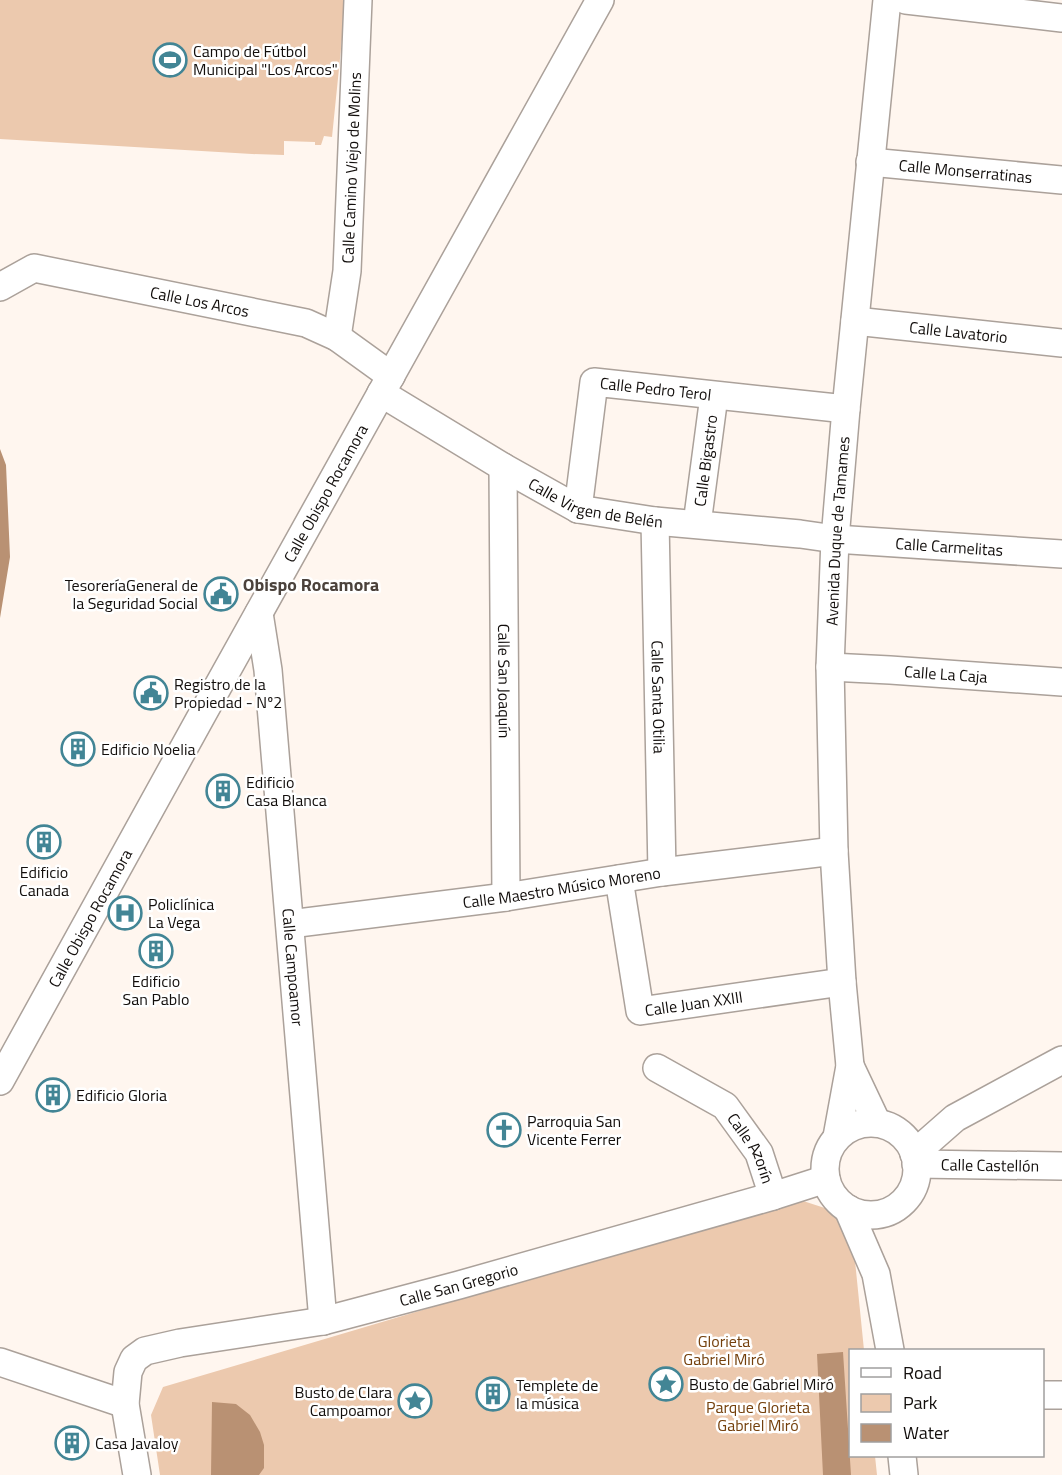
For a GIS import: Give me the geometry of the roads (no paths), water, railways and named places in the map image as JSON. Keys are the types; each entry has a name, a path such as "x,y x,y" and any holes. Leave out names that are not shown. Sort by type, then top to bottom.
{"street":[{"name":"Calle Camino Viejo de Molins","path":"337,336 347,271 358,0"},
{"name":"Calle Obispo Rocamora","path":"0,1081 600,0"},
{"name":"Avenida Duque de Tamames","path":"837,1137 850,1066 834,851 830,668 835,539 887,0"},
{"path":"906,0 1062,18"},
{"name":"Calle Monserratinas","path":"870,162 1062,180"},
{"name":"Calle Los Arcos","path":"0,287 34,268 306,323 337,336 386,385"},
{"name":"Calle Lavatorio","path":"855,321 1062,343"},
{"name":"Calle Pedro Terol","path":"578,509 594,382 846,410"},
{"name":"Calle Virgen de Belén","path":"386,385 503,467 578,509 655,522 697,524 835,539"},
{"name":"Calle Bigastro","path":"697,524 714,396"},
{"name":"Calle San Joaquín","path":"503,467 506,897"},
{"name":"Calle Santa Otilia","path":"655,522 662,872"},
{"name":"Calle Carmelitas","path":"835,539 1062,554"},
{"name":"Calle Campoamor","path":"259,613 268,670 323,1321"},
{"name":"Calle La Caja","path":"830,668 1062,682"},
{"name":"Calle Maestro Músico Moreno","path":"290,924 506,897 662,872 834,851"},
{"name":"Calle Juan XXIII","path":"619,879 640,1011 842,982"},
{"path":"902,1143 955,1118 1062,1060"},
{"name":"Avenida Duque de Tamames","path":"850,1066 902,1143"},
{"name":"Calle Azorín","path":"657,1068 725,1106 759,1153 774,1196"},
{"path":"862,1123 902,1143 916,1177 908,1195 894,1208 870,1215 859,1213 848,1209 834,1197 826,1179 825,1164 829,1150 837,1137 849,1128 862,1123"},
{"name":"Calle Castellón","path":"902,1143 1062,1166"},
{"name":"Calle San Gregorio","path":"137,1475 125,1404 128,1372 135,1359 145,1351 180,1342 323,1321 459,1285 774,1196 826,1179"},
{"path":"848,1209 876,1275 890,1349"},
{"path":"876,1275 882,1213"},
{"path":"0,1362 125,1404"},
{"path":"1044,1395 1062,1395"},
{"path":"902,1457 904,1475"}],"water":[{"path":"0,449 6,465 10,557 0,618"},
{"path":"843,1352 851,1475 823,1475 817,1354"},
{"path":"212,1402 236,1404 250,1415 260,1432 264,1445 264,1468 259,1475 211,1475"}],"place":[{"name":"Campo de Fútbol Municipal \"Los Arcos\"","path":"170,60"},
{"name":"TesoreríaGeneral de la Seguridad Social","path":"221,594"},
{"name":"Registro de la Propiedad - Nº2","path":"151,693"},
{"name":"Edificio Noelia","path":"78,749"},
{"name":"Edificio Casa Blanca","path":"223,791"},
{"name":"Edificio Canada","path":"44,842"},
{"name":"Policlínica La Vega","path":"125,913"},
{"name":"Edificio San Pablo","path":"156,951"},
{"name":"Edificio Gloria","path":"53,1095"},
{"name":"Parroquia San Vicente Ferrer","path":"504,1130"},
{"name":"Busto de Gabriel Miró","path":"666,1384"},
{"name":"Templete de la música","path":"493,1394"},
{"name":"Busto de Clara Campoamor","path":"415,1401"},
{"name":"Casa Javaloy","path":"72,1443"}],"district":[{"name":"Obispo Rocamora","path":"311,585"}],"park label":[{"name":"Glorieta Gabriel Miró","path":"724,1350"},
{"name":"Parque Glorieta Gabriel Miró","path":"758,1416"}]}
